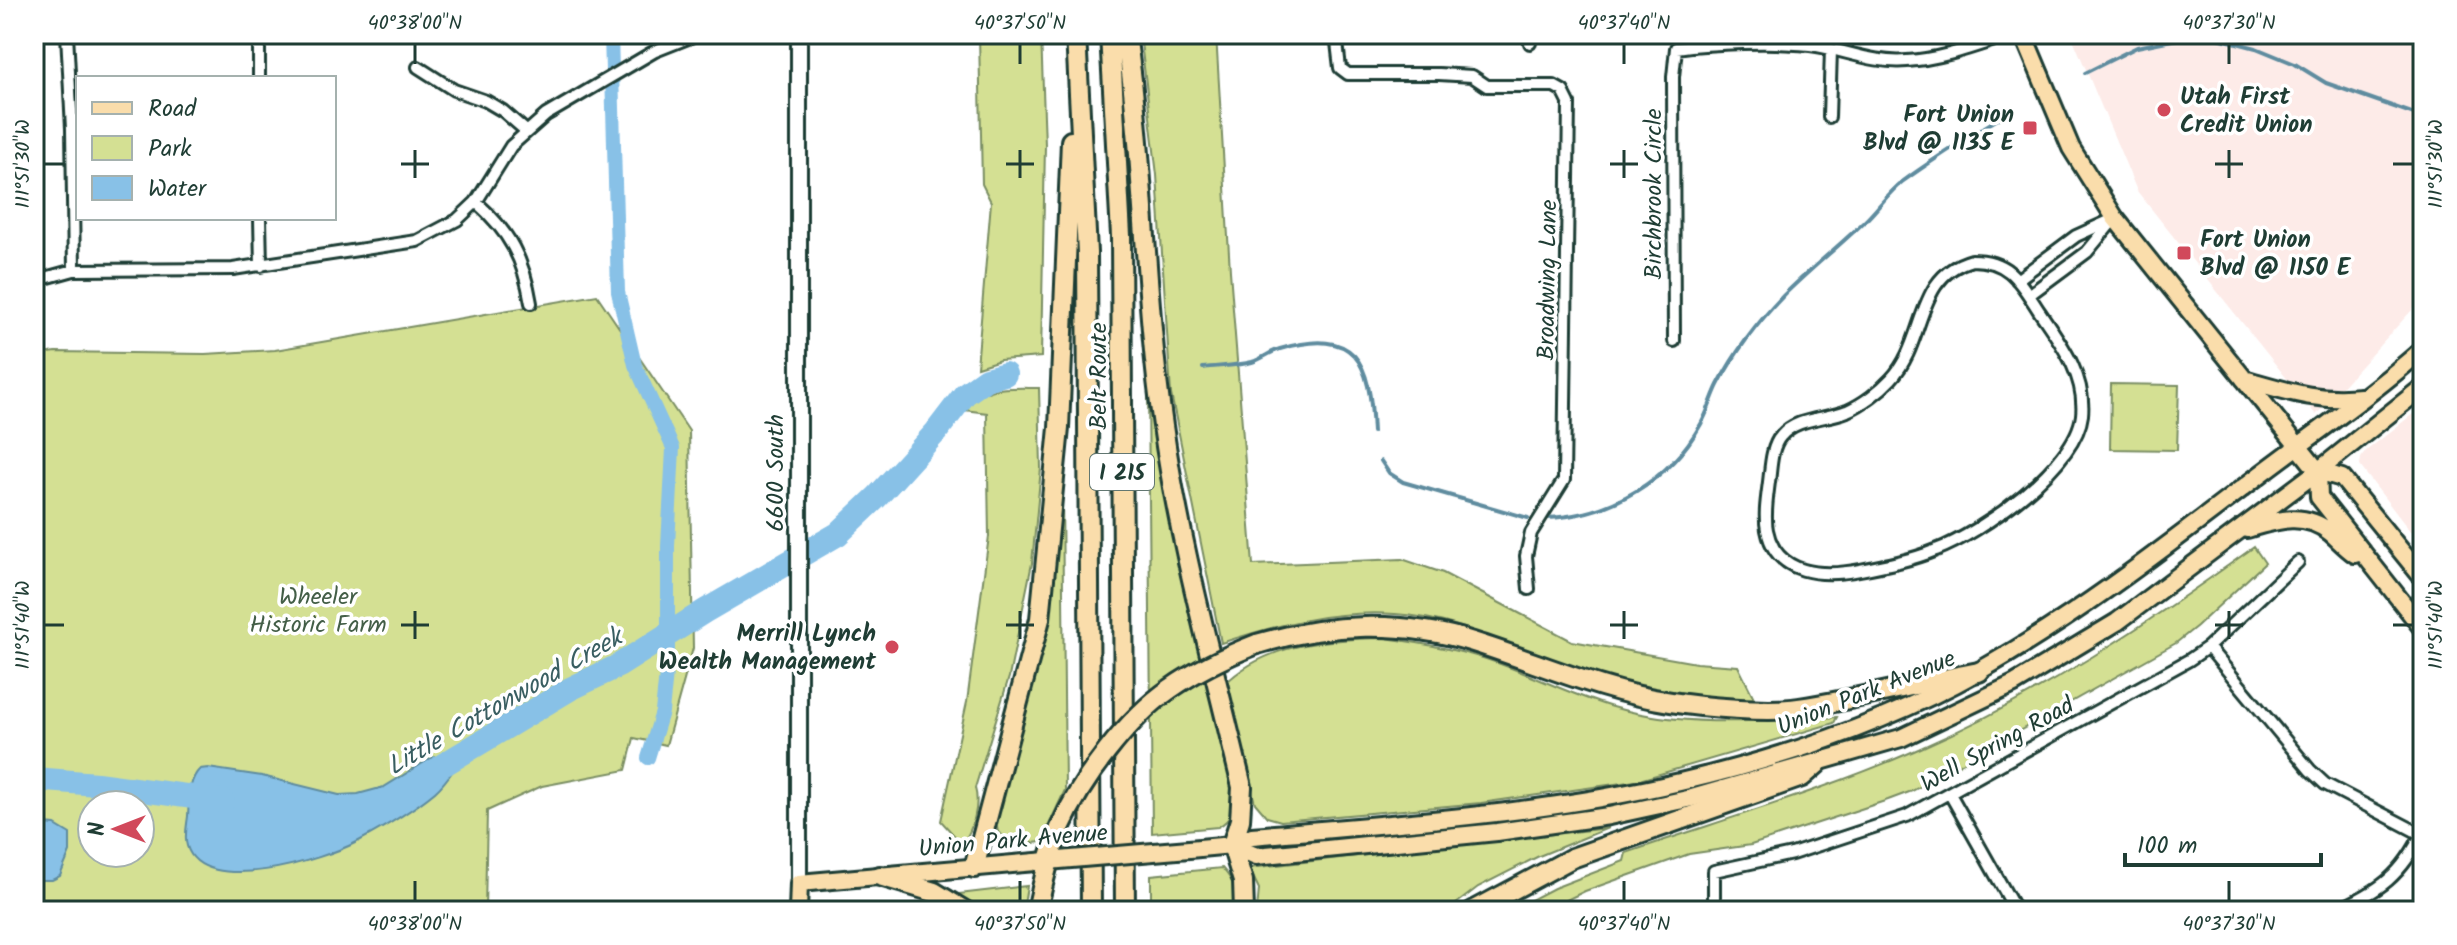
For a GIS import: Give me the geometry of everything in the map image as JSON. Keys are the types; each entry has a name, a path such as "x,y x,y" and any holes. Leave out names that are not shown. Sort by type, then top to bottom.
{"highway":[{"path":"974,868 1040,619 1059,428 1076,34"},
{"name":"Belt Route","path":"1076,34 1087,253 1091,911"},
{"name":"Belt Route","path":"1110,34 1121,236 1125,911"},
{"path":"1126,34 1163,427 1185,540 1242,787 1240,820 1232,845 1243,881 1244,911"},
{"path":"1037,911 1045,872 1060,827 1115,744 1145,710 1168,690 1221,658 1257,644 1306,632 1365,627 1398,628 1471,641 1599,687 1673,703 1758,708 1796,709 1979,672"},
{"path":"1473,911 1572,858 1802,777 1817,764"},
{"path":"880,876 934,892 965,911"}],"main road":[{"name":"6600 South","path":"798,911 799,34"},
{"path":"2023,34 2071,148 2115,218 2318,471 2342,478 2423,578"},
{"name":"Union Park Avenue","path":"799,883 1232,845 1252,836 1548,807 1683,782 1774,756 1837,735 1913,704 1979,672 2169,544 2423,349"},
{"path":"2244,379 2307,397 2334,400 2363,397"},
{"name":"Union Park Avenue","path":"1232,845 1256,856 1534,828 1649,808 1817,764 1901,738 2036,673 2139,608 2423,387"},
{"path":"2318,471 2319,497 2423,629"},
{"path":"2238,531 2302,518 2322,527 2375,569"}],"street":[{"path":"67,34 74,270"},
{"path":"259,34 259,76"},
{"path":"34,281 74,270 206,271 261,266 417,241 457,220 476,202 511,146 546,115 655,51 698,34"},
{"name":"Broadwing Lane","path":"1336,34 1340,68 1348,74 1439,74 1472,76 1487,86 1554,86 1563,91 1569,103 1564,480 1531,533 1526,556 1529,589"},
{"path":"1829,117 1831,49 1905,62 1930,59 2013,34"},
{"name":"Birchbrook Circle","path":"1674,341 1673,77 1676,48 1700,45 1809,45 1831,49"},
{"path":"418,67 454,90 486,101 503,111 526,131"},
{"path":"476,202 508,235 524,272 531,303"},
{"path":"2017,280 2076,236 2115,218"},
{"path":"2029,295 2087,252 2115,218"},
{"path":"260,220 261,266"},
{"path":"1972,260 1994,261 2017,280 2071,359 2082,397 2079,428 2064,454 2016,502 1964,537 1937,550 1892,564 1823,574 1804,572 1790,565 1780,556 1767,532 1773,455 1775,444 1782,434 1804,422 1848,410 1892,379 1904,361 1935,284 1956,264 1972,260"},
{"name":"Well Spring Road","path":"1714,911 1714,871 1764,862 1895,821 1950,794 2208,647 2298,562"},
{"path":"2208,647 2325,784 2422,833 2413,854 2399,873 2362,899 2335,911"},
{"path":"1950,794 2016,911"}],"shaded area":[{"path":"2071,34 2423,34 2423,298 2316,415 2137,191"},
{"path":"2423,406 2423,548 2360,466 2366,451"}],"green space":[{"path":"979,34 1041,34 1045,145 1041,357 1000,360 977,367 991,202 982,184"},
{"path":"1140,34 1216,34 1230,271 1253,565 1402,559 1443,573 1572,641 1696,663 1738,666 1755,700 1654,693 1562,666 1468,629 1395,614 1329,616 1221,643 1171,394 1157,175"},
{"name":"Wheeler Historic Farm","path":"597,295 689,431 693,648 666,745 634,738 626,770 542,786 487,811 485,911 34,911 34,356 55,352 205,354 275,350"},
{"path":"2111,384 2179,385 2177,450 2110,449"},
{"path":"1039,388 1041,468 1032,563 1009,677 975,788 977,802 974,817 962,844 941,821 967,702 989,536 987,413 964,410 979,396 997,389"},
{"path":"1148,388 1189,611 1233,793 1232,813 1218,827 1152,833"},
{"path":"1062,495 1065,790 1041,842 1015,845 998,832 993,809 1028,701 1043,642 1053,585"},
{"path":"2254,547 2265,563 2176,643 1912,791 1751,845 1689,854 1585,891 1544,911 1510,911 1554,888 1624,861 1626,853 1850,777 1967,726 2093,656"},
{"path":"1385,638 1479,657 1597,702 1639,714 1724,721 1837,717 1834,723 1636,781 1481,803 1281,821 1267,817 1255,803 1224,685 1240,671 1278,652 1320,642"},
{"path":"1608,828 1539,856 1478,887 1447,911 1257,911 1259,889 1249,868"},
{"path":"1222,868 1234,888 1237,911 1151,911 1151,875"},
{"path":"1027,886 1023,911 975,911 959,894"}],"water":[{"path":"469,749 440,788 417,806 357,842 319,857 266,870 239,872 216,870 198,861 187,846 190,791 200,769 262,776 339,795 358,794 384,787 431,758"},
{"path":"34,823 55,825 70,834 70,852 60,876 52,880 34,880"}],"waterway":[{"path":"611,34 618,292 635,365 673,448 668,546 668,654 662,712 648,758"},
{"name":"Little Cottonwood Creek","path":"2085,73 2137,47 2192,36 2218,38 2256,48 2295,64 2326,83 2423,117"},
{"name":"Little Cottonwood Creek","path":"1546,518 1570,516 1615,502 1655,478 1688,444 1732,361 1783,296 1864,222 1902,182 2004,115"},
{"name":"Little Cottonwood Creek","path":"1203,368 1252,362 1280,349 1306,343 1342,347 1354,356 1363,369 1373,432"},
{"name":"Little Cottonwood Creek","path":"443,765 570,689 618,666 705,611 838,534 877,497 936,432 965,394 986,379 1005,374"},
{"name":"Little Cottonwood Creek","path":"1381,461 1389,473 1403,482 1528,518"},
{"name":"Little Cottonwood Creek","path":"34,779 223,801"}],"place":[{"name":"Utah First Credit Union","path":"2164,110"},
{"name":"Fort Union Blvd @ 1135 E","path":"2030,128"},
{"name":"Fort Union Blvd @ 1150 E","path":"2184,253"},
{"name":"Merrill Lynch Wealth Management","path":"892,647"}]}
